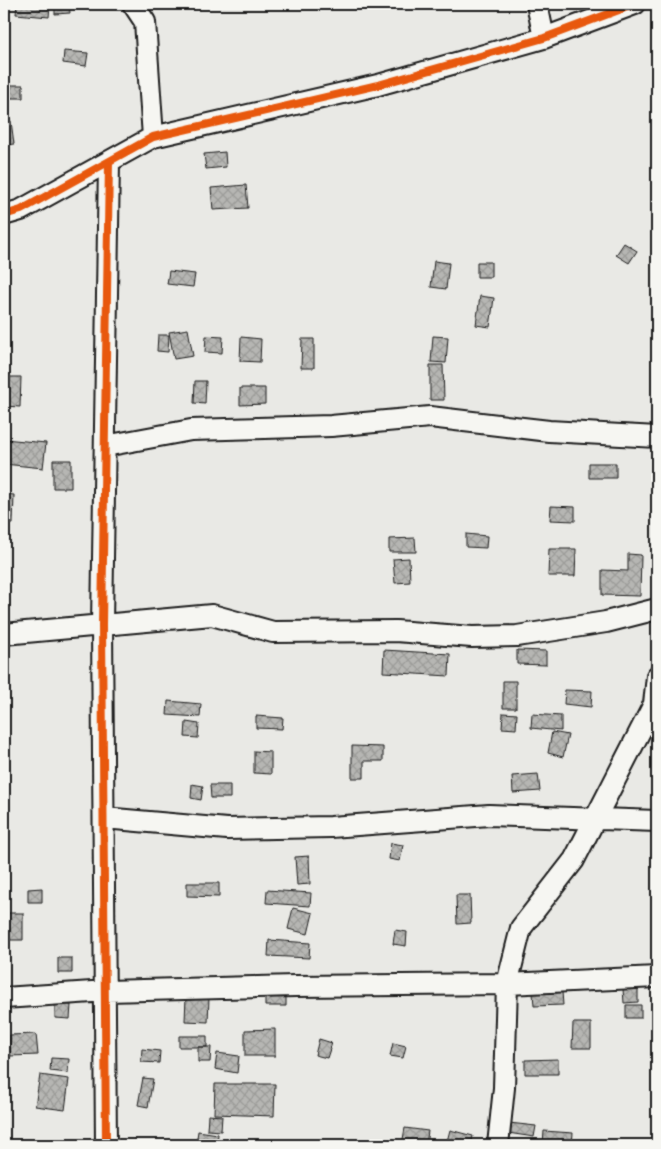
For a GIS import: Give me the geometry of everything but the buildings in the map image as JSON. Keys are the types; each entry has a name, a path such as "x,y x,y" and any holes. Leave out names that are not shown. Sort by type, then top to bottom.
{"street":[{"path":"133,4 145,22 153,137"},
{"path":"537,4 544,38"},
{"path":"4,215 21,210 153,137 378,85 544,38 635,4"},
{"path":"106,1145 107,991 102,625 109,162"},
{"path":"105,446 191,430 332,426 430,417 549,431 657,437"},
{"path":"4,634 212,615 273,632 396,631 472,637 516,636 606,622 657,608"},
{"path":"498,1145 504,1088 506,984 521,928 574,860 656,706 657,676"},
{"path":"104,818 227,829 331,827 489,814 657,821"},
{"path":"4,998 107,991 295,986 506,984 657,977"}],"cycle path":[{"path":"4,215 21,210 153,137 378,85 544,38 635,4"},
{"path":"106,1145 102,625 109,162"}]}
